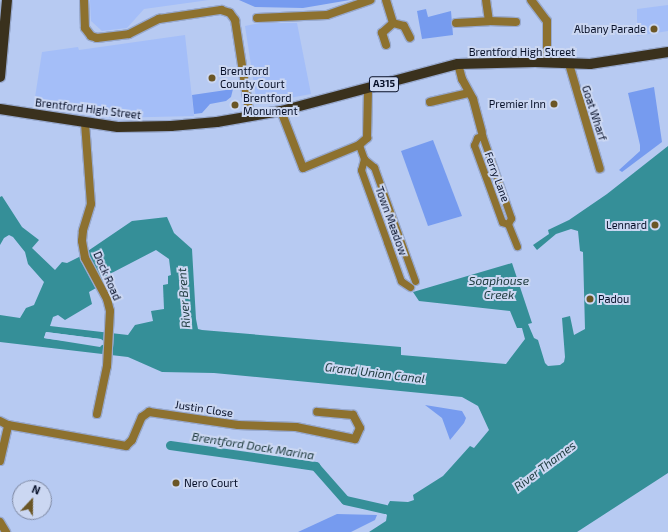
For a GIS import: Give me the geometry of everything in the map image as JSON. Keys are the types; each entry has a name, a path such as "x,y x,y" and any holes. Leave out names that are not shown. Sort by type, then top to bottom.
{"main road":[{"path":"0,77 2,34 7,0"},
{"name":"Brentford High Street","path":"0,109 85,123 142,128 250,117 281,111 368,90 425,71 458,64 547,62 569,64 611,62 668,52"}],"street":[{"path":"84,0 85,28 91,36 97,38 123,36 154,20 217,10 230,13 235,20 250,117"},
{"path":"257,18 327,15 370,0"},
{"path":"386,0 393,23"},
{"path":"486,0 489,20"},
{"path":"531,0 547,21 547,62"},
{"path":"456,23 489,20 516,22"},
{"path":"393,23 404,26 410,38"},
{"path":"386,45 382,33 393,23"},
{"name":"Ferry Lane","path":"458,64 468,93 473,100 482,134 477,138 474,144 502,222 508,224 518,246"},
{"name":"Goat Wharf","path":"569,64 600,169"},
{"path":"281,111 303,168 359,146 367,138 368,90"},
{"path":"430,102 468,93"},
{"name":"Dock Road","path":"85,123 91,204 82,231 85,258 102,288 110,311 107,358 97,414"},
{"name":"Town Meadow","path":"359,146 364,159 374,167 415,281"},
{"name":"Town Meadow","path":"364,159 361,170 401,281 410,287"},
{"name":"Justin Close","path":"4,423 126,446 132,440 142,416 149,412 238,425 296,427 355,439 360,428 353,415 317,412"},
{"path":"0,461 4,423"},
{"path":"0,522 6,532"}],"shaded area":[{"path":"90,0 209,0 144,9 127,28 102,31 91,21"},
{"path":"239,0 350,0 303,8 255,7"},
{"path":"668,5 668,31 637,36 637,9"},
{"path":"426,9 428,17 451,11 453,35 422,39 417,11"},
{"path":"260,23 297,23 311,94 257,104 245,26"},
{"path":"185,35 194,116 109,118 109,115 34,104 42,52 78,47 79,50"},
{"path":"654,87 662,142 622,172 619,170 640,151 640,145 628,93"},
{"path":"233,89 231,97 226,101 210,104 202,113 194,114 192,95"},
{"path":"433,140 462,216 428,226 401,151"},
{"path":"425,405 462,411 466,418 464,423 450,440 442,418"},
{"path":"337,514 377,515 375,520 351,532 298,532"}],"water":[{"path":"668,146 668,473 577,532 369,532 386,521 387,515 384,512 390,501 408,502 414,500 413,495 443,476 470,446 474,448 489,430 478,406 462,397 214,373 162,372 128,357 0,342 0,315 20,318 26,308 34,305 44,282 28,264 25,252 13,237 9,235 4,238 0,245 0,197 2,196 22,227 39,240 32,248 55,270 62,262 67,263 79,257 132,221 167,217 174,233 192,249 196,319 198,329 202,330 401,347 401,355 506,364 525,339 522,328 517,328 510,311 419,301 413,292 512,263 532,323 528,324 534,338 538,340 545,363 548,366 560,365 564,362 565,357 562,318 570,316 574,335 585,329 583,252 580,251 578,231 571,229 556,234 537,250 533,245 549,234 548,230 569,220 607,194","holes":["156,250 169,259 171,275 168,276 168,284 163,285 164,309 151,311 153,321 135,325 128,335 50,326 53,317 58,315 65,320 92,304 89,292 105,283 104,277","46,332 100,339 104,345 44,338"]}],"pier":[{"path":"46,332 101,339 105,342 100,347 44,338"}],"waterway":[{"name":"Brentford Dock Marina","path":"170,445 315,466 345,500 385,509"}],"place":[{"name":"Albany Parade","path":"654,29"},
{"name":"Brentford County Court","path":"212,78"},
{"name":"Premier Inn","path":"554,104"},
{"name":"Brentford Monument","path":"235,105"},
{"name":"Lennard","path":"655,225"},
{"name":"Padou","path":"590,299"},
{"name":"Nero Court","path":"176,483"}],"water label":[{"name":"Soaphouse Creek","path":"499,288"},
{"name":"River Brent","path":"184,298"},
{"name":"Grand Union Canal","path":"375,373"},
{"name":"River Thames","path":"545,466"}]}
